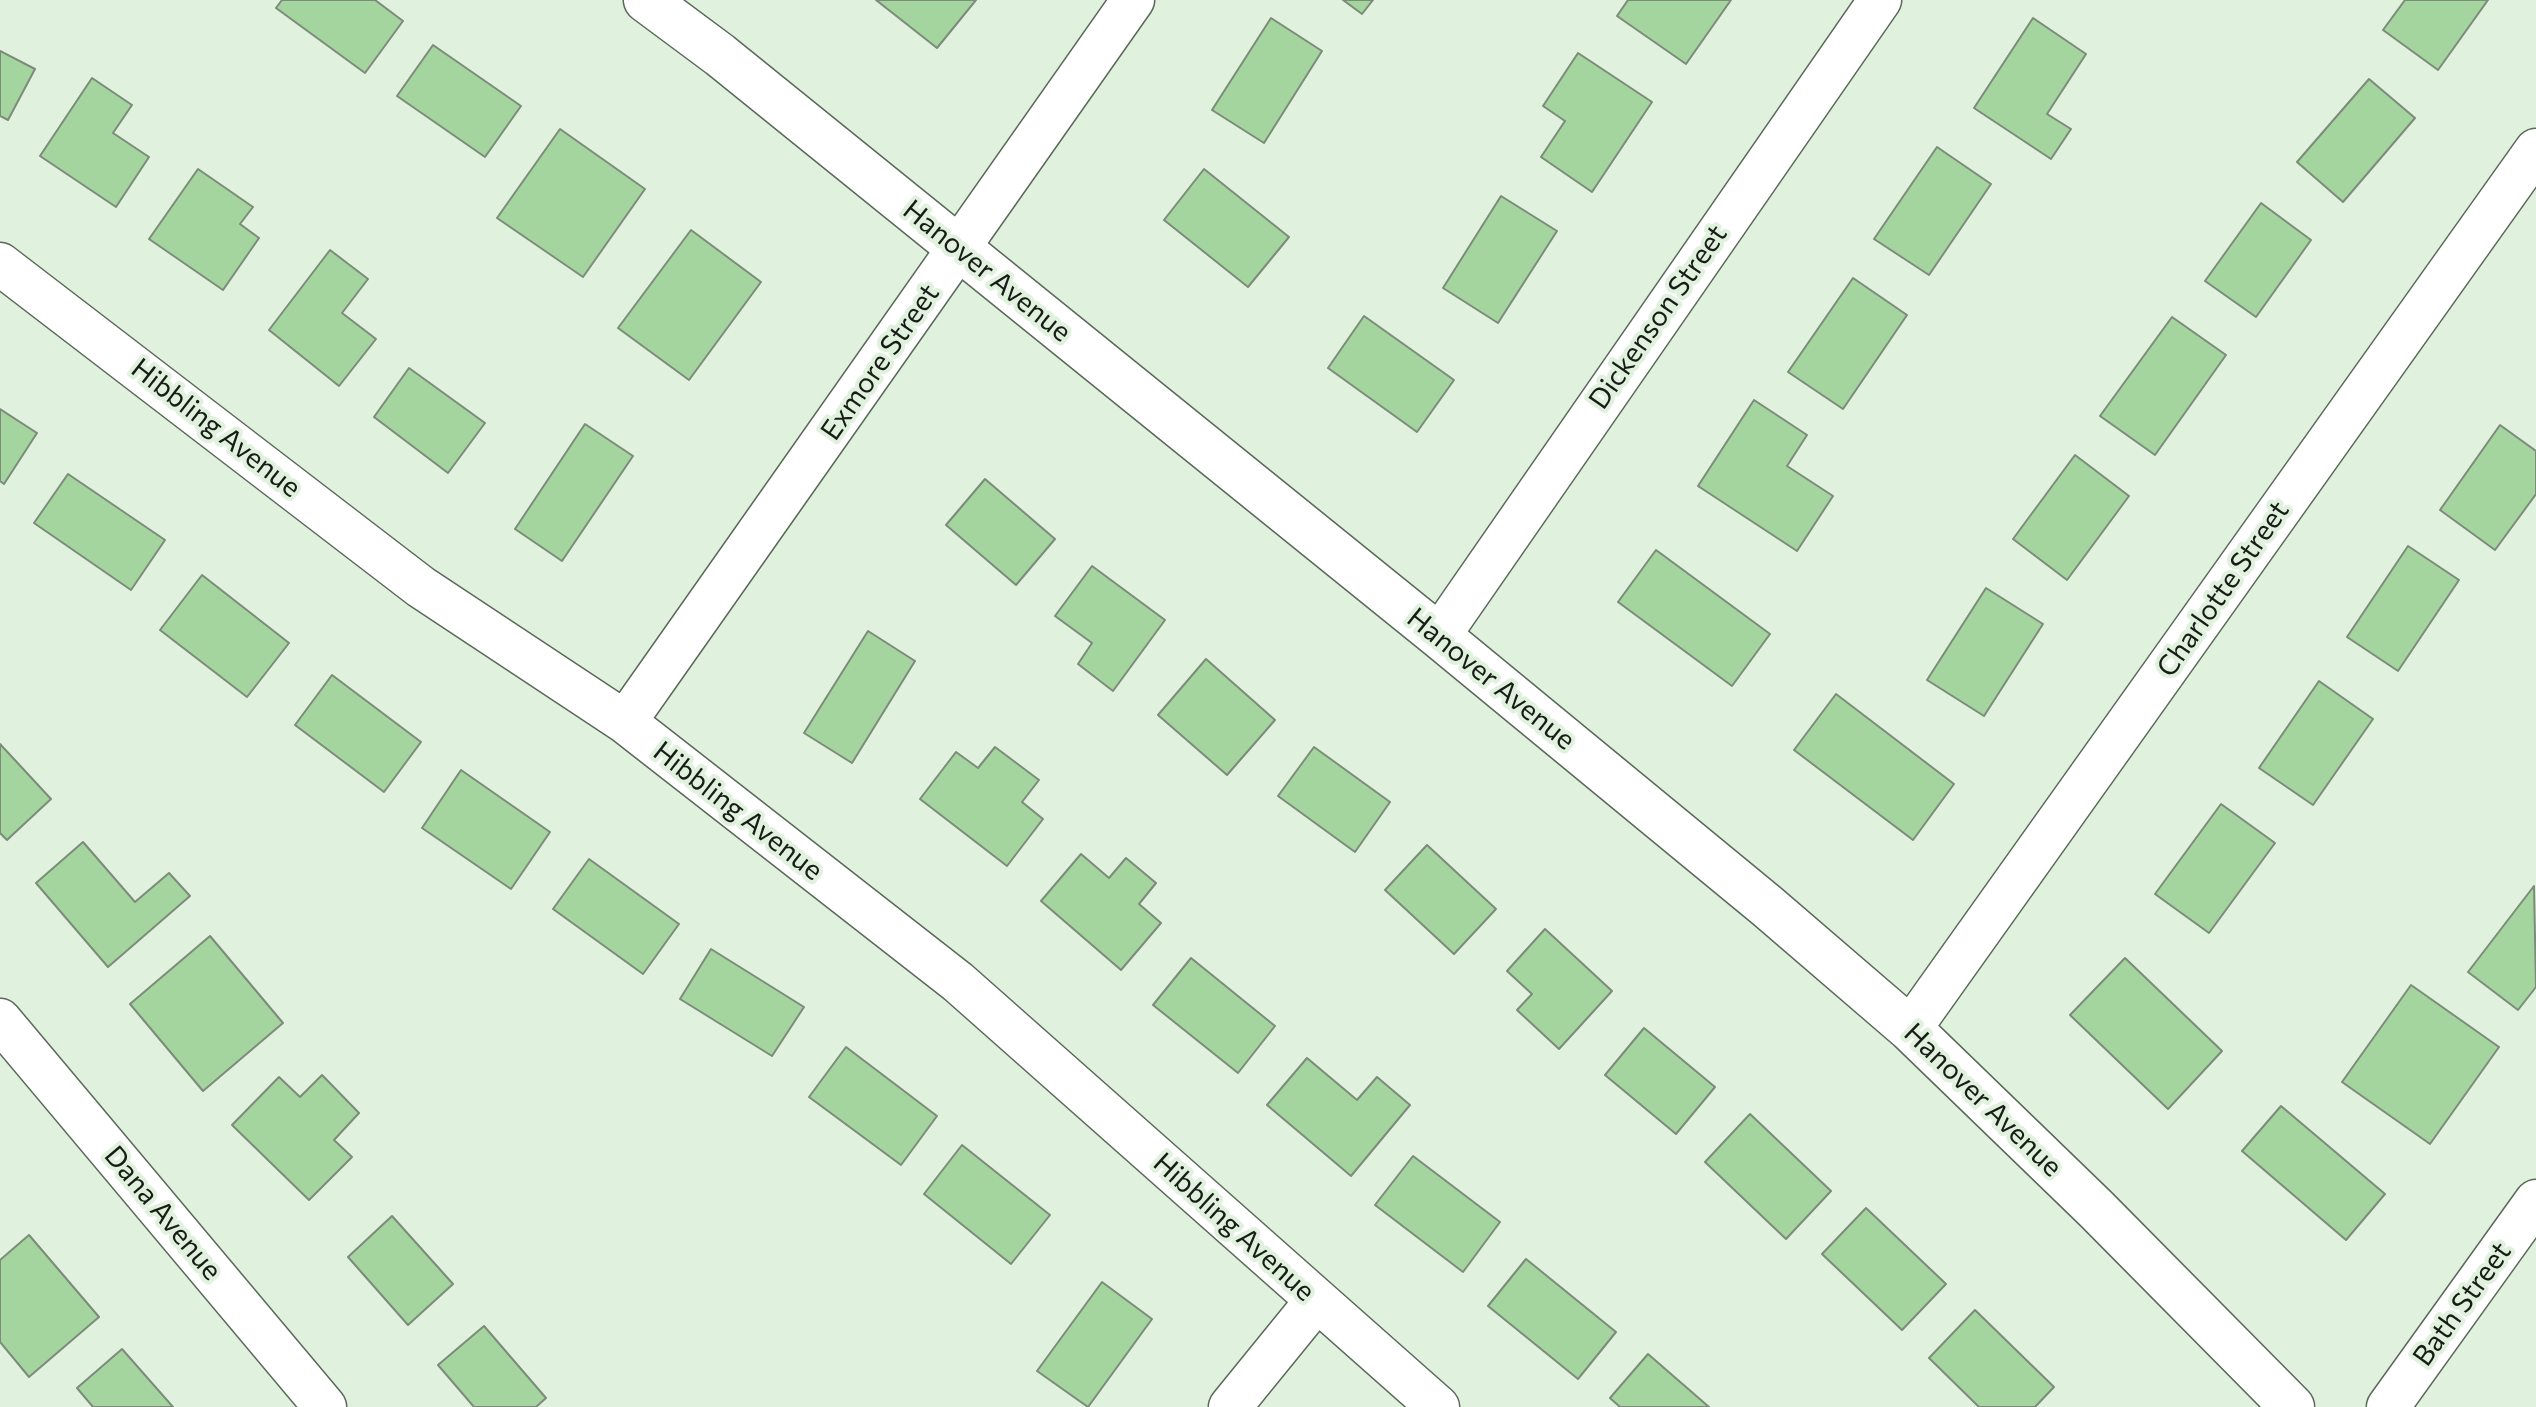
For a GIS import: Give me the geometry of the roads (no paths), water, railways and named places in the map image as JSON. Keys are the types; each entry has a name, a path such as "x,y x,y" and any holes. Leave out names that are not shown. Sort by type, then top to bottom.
{"street":[{"name":"Hanover Avenue","path":"646,0 1439,636 1767,906 1910,1029 2096,1209 2292,1407"},
{"name":"Exmore Street","path":"625,722 1133,0"},
{"name":"Dickenson Street","path":"1439,636 1880,0"},
{"name":"Charlotte Street","path":"1910,1029 2536,150"},
{"name":"Hibbling Avenue","path":"0,264 421,587 625,722 958,982 1438,1407"},
{"name":"Dana Avenue","path":"0,1020 325,1407"},
{"name":"Bath Street","path":"2388,1407 2536,1201"},
{"path":"1230,1407 1317,1300"}]}
